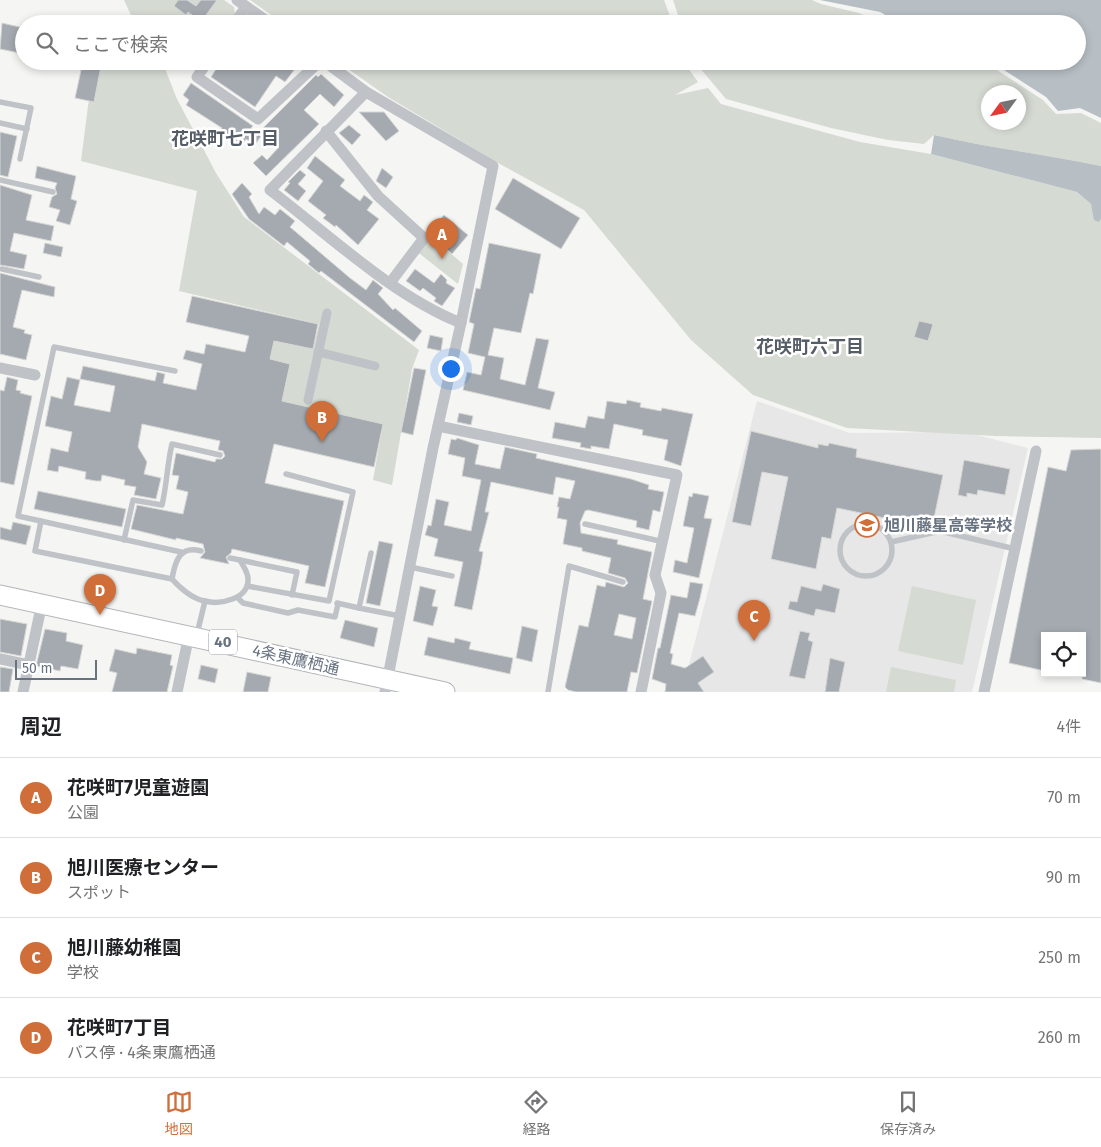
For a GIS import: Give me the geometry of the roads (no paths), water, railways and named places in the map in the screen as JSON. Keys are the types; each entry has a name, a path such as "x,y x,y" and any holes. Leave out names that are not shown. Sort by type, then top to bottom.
{"highway":[{"name":"4条東鷹栖通","path":"0,595 193,636 386,686 445,692"}],"street":[{"path":"237,15 242,3 259,15"},
{"path":"202,70 197,77 258,119 312,70"},
{"path":"335,70 366,92 492,166 386,686"},
{"path":"366,92 270,190 432,312 461,323"},
{"path":"326,131 378,196 424,238 390,282"},
{"path":"308,400 327,313"},
{"path":"318,352 375,366"},
{"path":"0,368 35,375"},
{"path":"438,426 677,475 656,575 661,593 641,692"},
{"path":"984,692 1036,451"},
{"path":"23,692 42,603"},
{"path":"177,692 193,636"},
{"path":"0,659 29,665"}],"lane":[{"path":"0,102 32,108 20,159"},
{"path":"0,123 27,129"},
{"path":"0,180 53,192"},
{"path":"0,278 1,269 39,277"},
{"path":"175,371 54,347 18,516 181,552 192,548 201,551"},
{"path":"124,540 133,500 162,505 168,480 166,473 172,444 220,455"},
{"path":"286,474 352,492 329,601"},
{"path":"41,521 35,551 172,579 180,588 205,602 228,601 238,598 247,586 246,572 240,560"},
{"path":"585,524 664,542"},
{"path":"858,525 878,527 891,542 890,562 875,575 861,576 849,570 840,551 843,538 852,528 858,525"},
{"path":"891,542 940,531 1015,549"},
{"path":"172,579 175,562 181,552"},
{"path":"359,608 371,553"},
{"path":"230,558 297,572 292,595"},
{"path":"548,692 568,566 623,582"},
{"path":"409,567 452,576"},
{"path":"247,586 400,616"},
{"path":"238,598 243,603 288,613 298,610 335,618 338,604"},
{"path":"193,636 205,602"}],"place":[{"name":"花咲町7児童遊園","path":"442,259"},
{"name":"旭川医療センター","path":"322,442"},
{"name":"旭川藤星高等学校","path":"867,525"},
{"name":"花咲町7丁目","path":"100,615"},
{"name":"旭川藤幼稚園","path":"754,641"}],"district":[{"name":"花咲町七丁目","path":"225,139"},
{"name":"花咲町六丁目","path":"810,347"}]}
